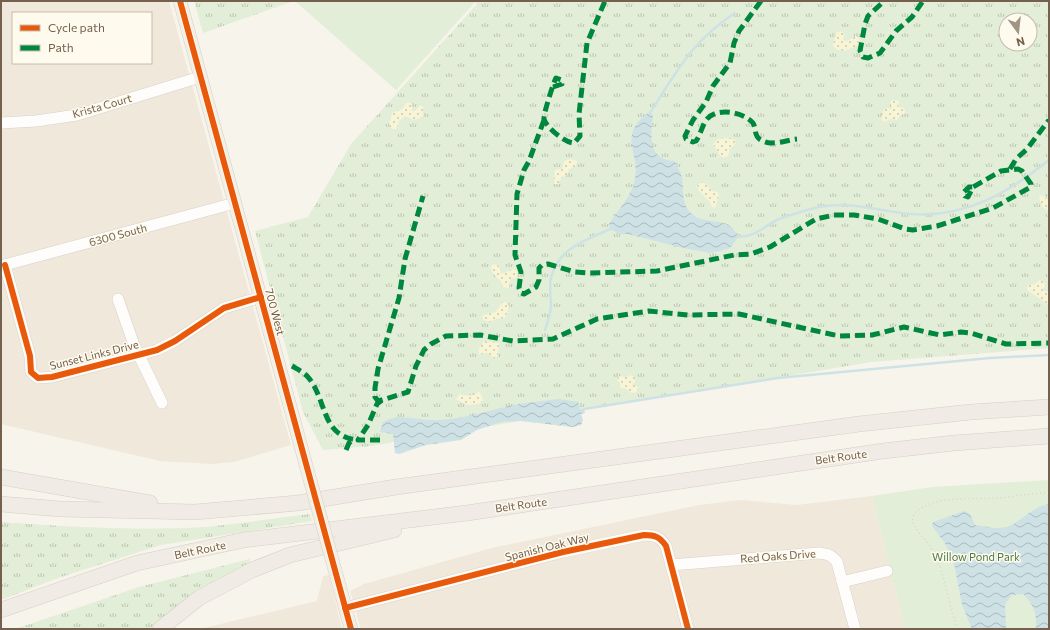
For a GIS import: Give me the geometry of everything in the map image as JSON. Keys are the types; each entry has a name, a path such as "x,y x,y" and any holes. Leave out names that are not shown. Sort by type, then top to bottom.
{"highway":[{"path":"1,504 60,509 194,512 298,503 396,487 859,424 971,412 1049,407"},
{"name":"Belt Route","path":"1,610 137,563 244,540 467,513 883,451 954,443 1049,436"},
{"path":"1,473 21,480"},
{"path":"1,477 194,512"},
{"path":"160,629 198,598 252,570 290,555 467,513"}],"main road":[{"name":"700 West","path":"180,1 351,629"}],"street":[{"name":"Krista Court","path":"1,123 36,121 77,114 200,77"},
{"name":"6300 South","path":"3,266 235,203"},
{"name":"Sunset Links Drive","path":"3,266 30,356 31,372 38,378 139,355 175,341 224,308 260,297"},
{"path":"118,299 139,355 162,403"},
{"name":"Spanish Oak Way","path":"345,608 563,552 644,535 657,536 666,546 688,629"},
{"name":"Red Oaks Drive","path":"671,565 819,553 827,554 834,558 855,629"},
{"path":"842,582 887,570"}],"path":[{"path":"958,629 947,597 940,567 928,543 912,522 914,514 928,504 951,499 988,499 1049,493"}],"shaded area":[{"path":"1,1 169,1 291,445 234,462 212,464 160,461 1,424"},
{"path":"872,496 905,629 361,629 350,591 364,584 492,548 699,505 741,500 797,505"},
{"path":"329,575 342,629 200,629 317,601 323,576"}],"green space":[{"path":"194,1 294,1 203,33"},
{"path":"295,1 473,1 475,2 396,90"},
{"path":"474,1 1049,1 1049,348 871,362 371,446 323,450 303,412 255,231 308,217 351,144 477,4"},
{"name":"Willow Pond Park","path":"1049,480 1049,629 905,629 872,496 932,487"},
{"path":"310,514 312,521 161,545 58,578 1,600 1,522 103,528 154,529 218,526"},
{"path":"250,559 249,564 173,610 151,629 15,629 139,587"}],"sand":[{"path":"840,31 844,34 843,40 847,41 856,36 860,40 859,45 842,51 838,50 833,45 836,33"},
{"path":"892,100 899,101 898,107 904,108 906,113 900,115 897,120 891,119 883,122 881,118 884,110 887,108 892,109 890,103"},
{"path":"408,102 412,104 412,111 415,111 420,106 423,106 423,117 414,120 405,116 400,120 396,129 392,129 389,124 392,113 402,109"},
{"path":"730,138 735,140 736,143 730,149 728,156 724,158 720,156 713,144 719,139"},
{"path":"570,159 577,161 576,166 569,169 567,175 562,177 558,184 554,184 555,170 562,169 564,161"},
{"path":"703,182 712,191 719,194 715,208 712,207 710,202 698,190 698,184"},
{"path":"1041,195 1049,200 1049,211 1042,207 1039,197"},
{"path":"494,264 499,266 501,274 514,269 518,272 517,277 510,280 509,288 503,287 501,281 493,273 491,266"},
{"path":"1039,280 1043,281 1046,285 1042,290 1049,292 1049,305 1027,290 1028,285 1035,284"},
{"path":"502,302 506,302 509,306 505,318 496,319 490,322 483,320 483,315 496,312"},
{"path":"484,341 499,343 498,356 495,359 487,353 479,355 479,349"},
{"path":"631,375 635,377 635,382 632,384 638,387 637,392 631,393 627,389 621,388 620,383 617,380 619,376 627,377"},
{"path":"480,392 483,400 479,404 467,405 456,399 460,394 468,396"}],"water":[{"path":"650,113 653,115 651,138 652,145 659,156 666,160 675,161 683,182 686,207 694,216 728,225 734,230 738,237 728,249 711,253 683,248 628,234 619,234 610,229 609,224 631,192 635,179 636,169 632,145 633,130 646,114"},
{"path":"558,399 578,402 580,409 584,409 585,413 581,414 583,420 581,425 573,427 520,421 501,422 477,430 461,440 426,445 399,454 395,453 393,434 380,432 383,422 389,419 402,417 430,420 448,419 468,416 518,404"},
{"path":"1049,504 1049,629 1036,629 1034,610 1030,602 1023,594 1012,595 1005,604 1006,629 972,629 962,605 953,558 944,542 932,526 933,522 964,511 970,514 975,525 1003,528 1017,522 1031,511"}],"waterway":[{"path":"650,113 677,71 696,46 707,35 735,13"},
{"path":"738,237 744,237 755,233 779,219 826,206 848,205 911,214 950,212 985,201 1002,193 1034,172 1049,160"},
{"path":"545,330 551,309 551,278 554,268 559,260 582,242 610,229"},
{"path":"584,409 778,378 990,358 1049,355"}],"marked path":[{"path":"553,87 562,84 562,80 556,78 551,91 544,116 545,122 556,134 574,143 580,136 579,114 587,43 605,1"},
{"path":"761,1 739,31 734,43 730,63 713,86 706,102 693,120 685,136 686,139 693,142 696,141 704,124 711,115 730,112 749,119 753,123 756,135 760,139 767,142 775,143 797,139"},
{"path":"881,4 868,16 865,24 860,51 863,57 868,58 880,53 896,31 912,17 923,1"},
{"path":"544,120 529,161 524,170 517,194 515,255 521,272 519,288 521,293 524,294 536,287 539,280 539,268 542,265 548,264 575,272 589,273 657,271 734,255 751,254 770,247 816,219 834,215 854,215 878,219 905,229 913,230 937,226 993,208 1031,187 1031,184 1022,171 1018,169 1001,171 973,187 968,197 965,196 963,193 969,187 973,187"},
{"path":"1010,169 1016,159 1027,149 1049,120"},
{"path":"382,400 378,401 375,397 378,369 399,298 405,259 423,196"},
{"path":"380,440 358,440 368,425 377,404 382,400 408,392 416,366 424,350 431,344 446,336 480,335 513,341 553,339 597,319 649,311 688,315 739,314 839,336 872,335 904,327 940,335 961,332 971,333 1006,344 1049,343"},
{"path":"292,366 307,376 318,394 330,424 337,432 346,437 358,440"},
{"path":"346,450 349,443 353,440"}],"cycle path":[{"path":"180,1 351,629"},
{"path":"5,265 30,356 31,372 38,378 52,377 157,350 175,341 224,308 261,297"},
{"path":"345,608 563,552 648,535 662,540 666,546 688,629"}]}
